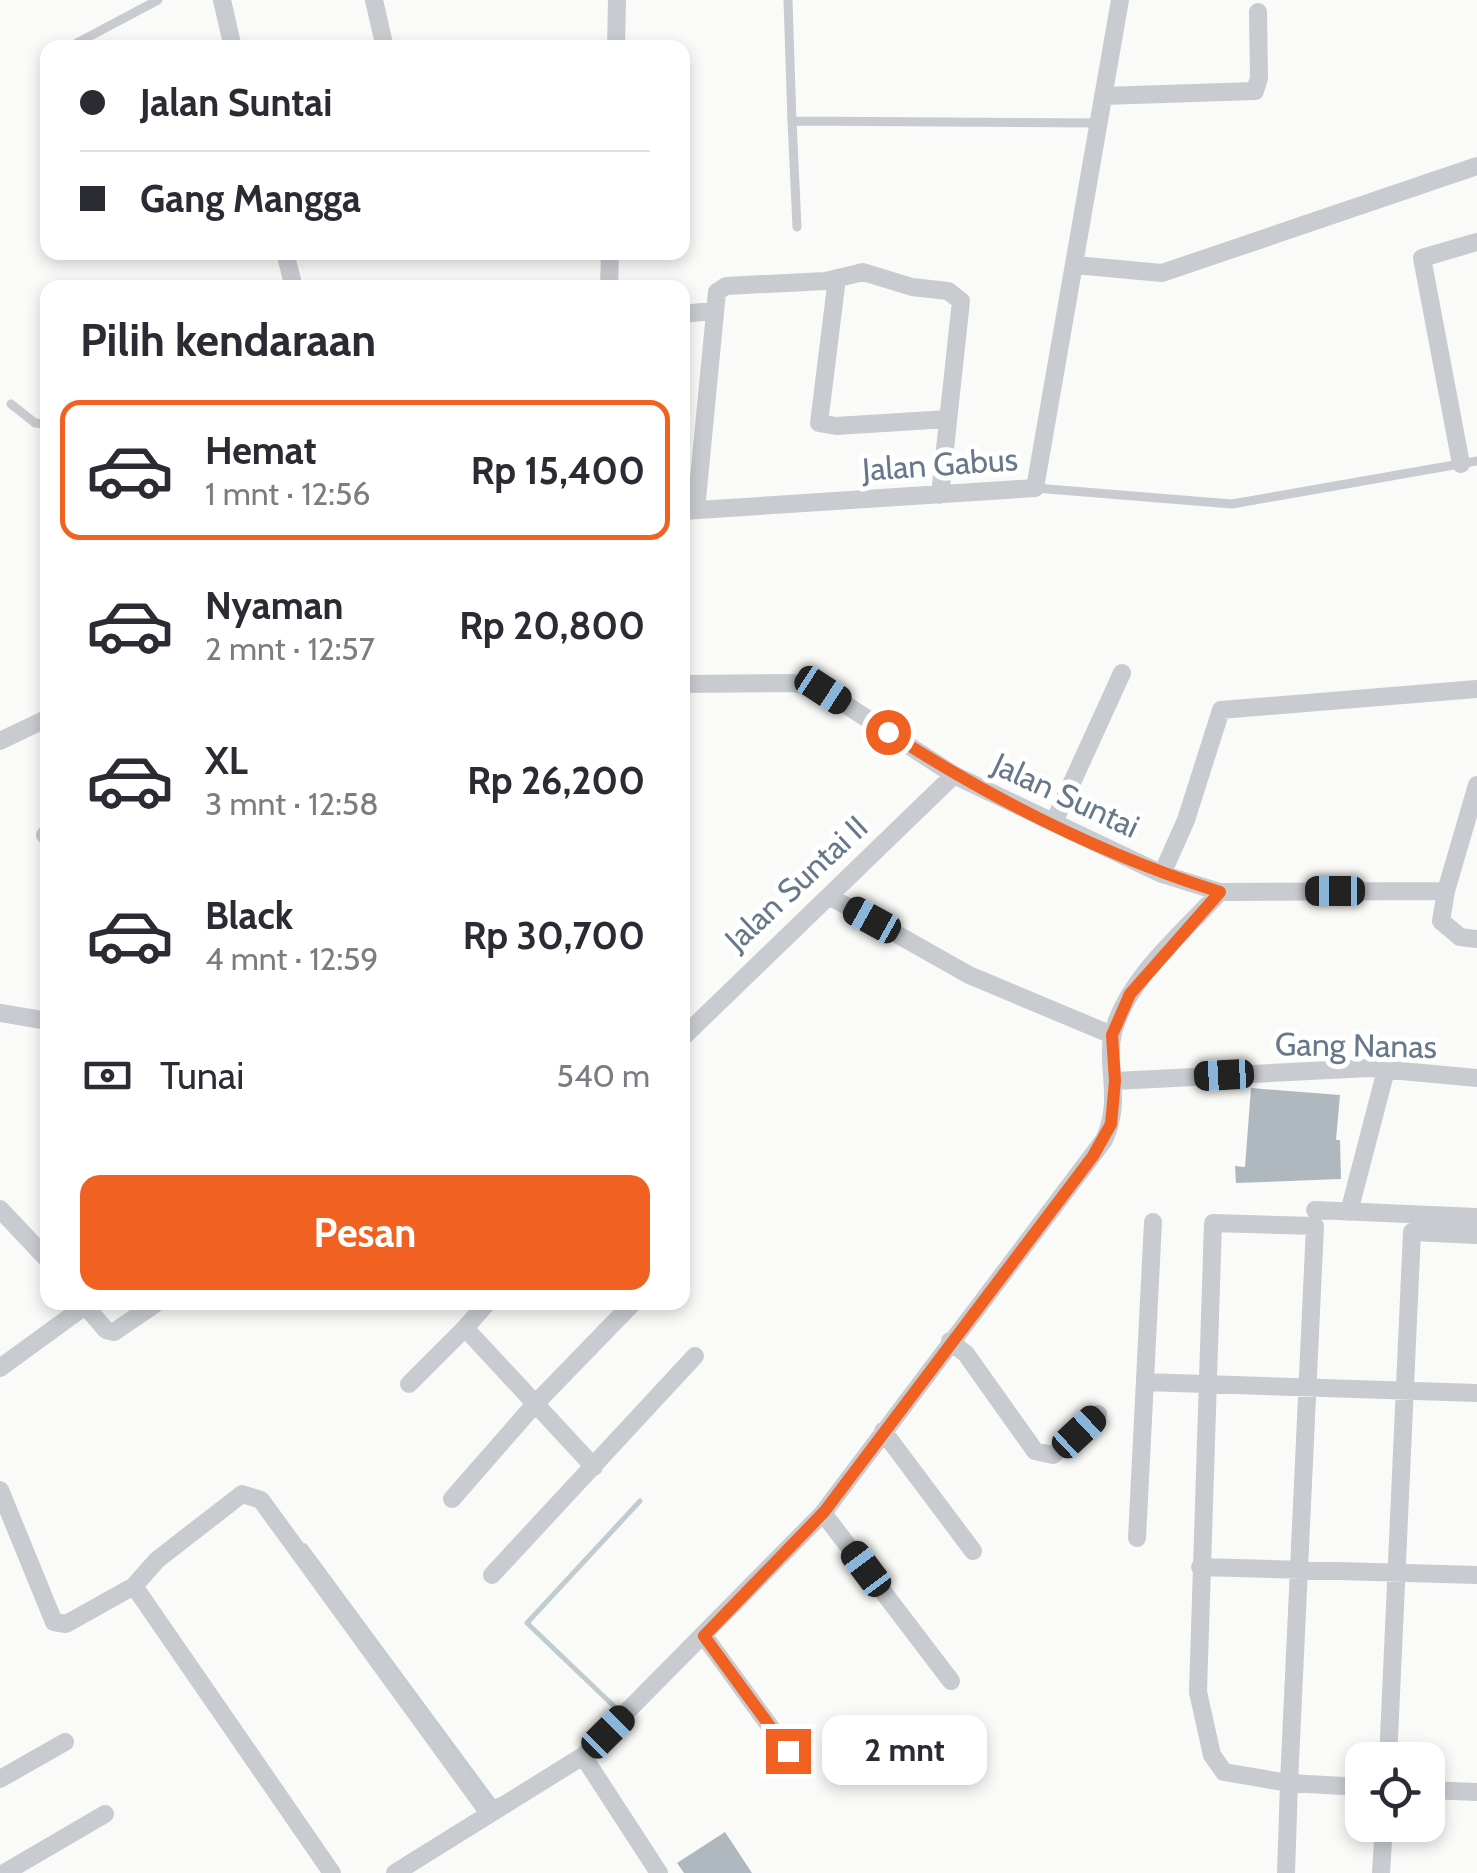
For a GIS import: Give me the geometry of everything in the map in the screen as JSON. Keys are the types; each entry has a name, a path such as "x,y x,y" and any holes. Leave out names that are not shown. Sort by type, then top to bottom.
{"street":[{"path":"222,0 231,40"},
{"path":"374,0 383,40"},
{"path":"616,40 618,0"},
{"name":"Jalan Gabus","path":"690,511 1035,488 1120,0"},
{"path":"1104,96 1255,91 1259,78 1258,12"},
{"path":"1075,265 1162,273 1477,166"},
{"path":"1469,463 1422,258 1477,242"},
{"path":"690,503 717,292 726,286 837,278 850,273 875,274 912,288 948,291 961,301 940,494"},
{"path":"837,278 819,422 836,426 948,419"},
{"path":"690,313 713,311"},
{"path":"1054,822 1122,673"},
{"name":"Jalan Suntai","path":"690,684 794,683 823,690 954,775 1162,874 1220,892 1446,891"},
{"path":"1162,874 1186,820 1221,710 1477,689"},
{"path":"0,740 40,722"},
{"name":"Jalan Suntai II","path":"690,1029 954,775"},
{"path":"1477,785 1446,891 1443,926 1460,937 1477,939"},
{"path":"395,1873 584,1756 824,1512 1104,1140 1111,1124 1115,1081 1112,1035 1137,986 1220,892"},
{"path":"830,896 969,975 1112,1035"},
{"path":"0,1013 40,1019"},
{"path":"1348,1212 1386,1070"},
{"name":"Gang Nanas","path":"1115,1081 1386,1070 1477,1078"},
{"path":"0,1208 40,1251"},
{"path":"1315,1210 1477,1218"},
{"path":"1136,1538 1153,1222"},
{"path":"1286,1873 1288,1783 1315,1226 1212,1223 1204,1383 1198,1692 1212,1754 1224,1772 1288,1783 1345,1786"},
{"path":"1389,1742 1412,1232 1477,1235"},
{"path":"0,1368 75,1310"},
{"path":"88,1310 106,1330 114,1332 146,1310"},
{"path":"409,1384 481,1310"},
{"path":"452,1499 534,1404 626,1310"},
{"path":"465,1328 594,1467"},
{"path":"950,1341 966,1354 1034,1451 1053,1455 1098,1414"},
{"path":"492,1575 696,1356"},
{"path":"1145,1382 1477,1394"},
{"path":"883,1432 974,1551"},
{"path":"0,1490 54,1622 66,1624 134,1586 157,1560 237,1497 254,1496 488,1812"},
{"path":"824,1512 951,1681"},
{"path":"1200,1568 1477,1575"},
{"path":"134,1586 332,1873"},
{"path":"704,1636 788,1751"},
{"path":"0,1779 65,1742"},
{"path":"584,1756 658,1873"},
{"path":"1445,1791 1477,1792"},
{"path":"0,1866 4,1873 105,1814"},
{"path":"1381,1873 1383,1842"}],"lane":[{"path":"84,40 158,0"},
{"path":"788,0 797,227"},
{"path":"792,121 1099,123"},
{"path":"11,404 40,423"},
{"path":"1035,488 1232,504 1469,463"}],"building":[{"path":"1251,1088 1340,1095 1336,1140 1340,1140 1341,1179 1236,1183 1235,1166 1245,1167"},
{"path":"725,1832 752,1873 684,1873 677,1863"}],"waterway":[{"path":"619,1711 527,1623 640,1501"},
{"path":"305,1546 494,1802 499,1800"}],"route":[{"path":"788,1751 704,1636 824,1512 1093,1156 1111,1124 1115,1081 1112,1035 1130,994 1220,892 1162,874 954,775 888,732"}]}
